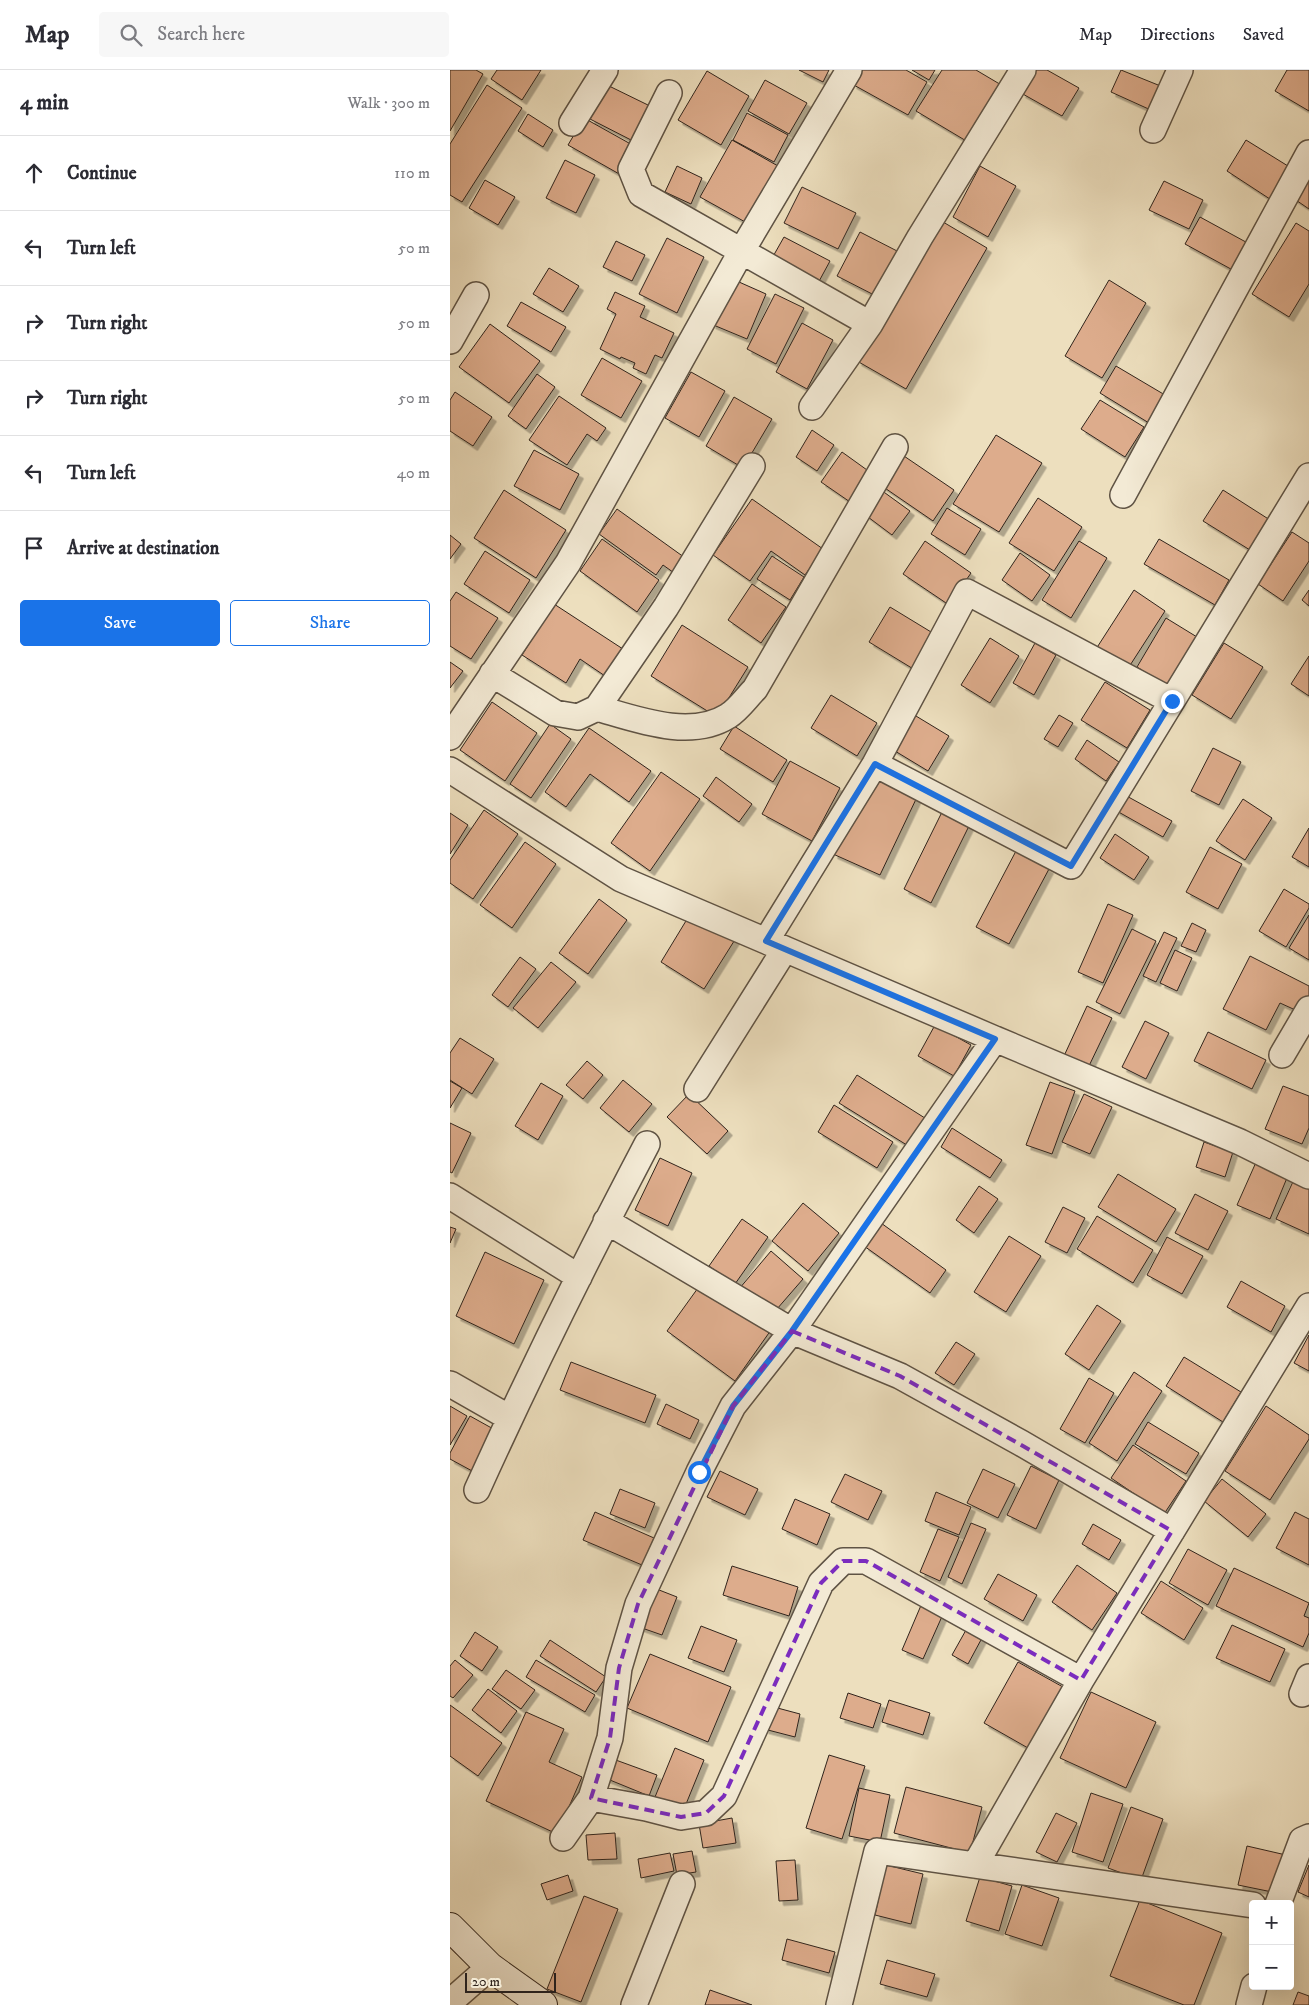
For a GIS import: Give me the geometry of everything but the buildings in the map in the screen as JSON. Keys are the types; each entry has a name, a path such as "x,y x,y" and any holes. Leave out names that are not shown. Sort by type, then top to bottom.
{"street":[{"path":"572,123 605,70"},
{"path":"450,737 568,563 741,252 849,70"},
{"path":"812,407 870,324 920,237 1023,70"},
{"path":"1153,130 1180,70"},
{"path":"668,93 630,170 642,194 870,324"},
{"path":"1123,495 1309,153"},
{"path":"450,340 476,296"},
{"path":"597,708 654,724 696,728 728,716 755,689 895,447"},
{"path":"492,674 555,713 578,717 597,708 666,607 752,466"},
{"path":"875,764 1071,866 1309,476"},
{"path":"697,1089 967,592 1172,701"},
{"path":"450,770 621,879 1240,1142 1309,1176"},
{"path":"1282,1054 1309,1009"},
{"path":"563,1838 591,1798 610,1738 619,1668 638,1604 699,1472 733,1406 792,1331 995,1039"},
{"path":"477,1490 606,1221 647,1144"},
{"path":"450,1196 579,1277"},
{"path":"606,1221 792,1331 900,1376 1021,1443 1172,1531"},
{"path":"975,1865 1082,1680 1309,1306"},
{"path":"450,1384 510,1418"},
{"path":"591,1798 646,1808 681,1817 706,1813 724,1796 821,1583 843,1562 866,1561 1082,1680"},
{"path":"1280,1900 1302,1840 1309,1837"},
{"path":"839,2005 877,1851 1249,1904"},
{"path":"634,2005 682,1884"},
{"path":"450,1927 490,1966 543,2005"},
{"path":"450,2002 490,1966"},
{"path":"1249,2005 1253,1990"}],"highlighted area":[{"path":"792,1331 900,1376 1172,1531 1081,1680 866,1561 843,1561 821,1583 724,1796 706,1813 681,1817 591,1798 610,1738 619,1668 638,1604 733,1406"}],"route":[{"path":"699,1472 733,1406 792,1331 995,1039 766,941 875,764 1071,866 1172,701"}]}
